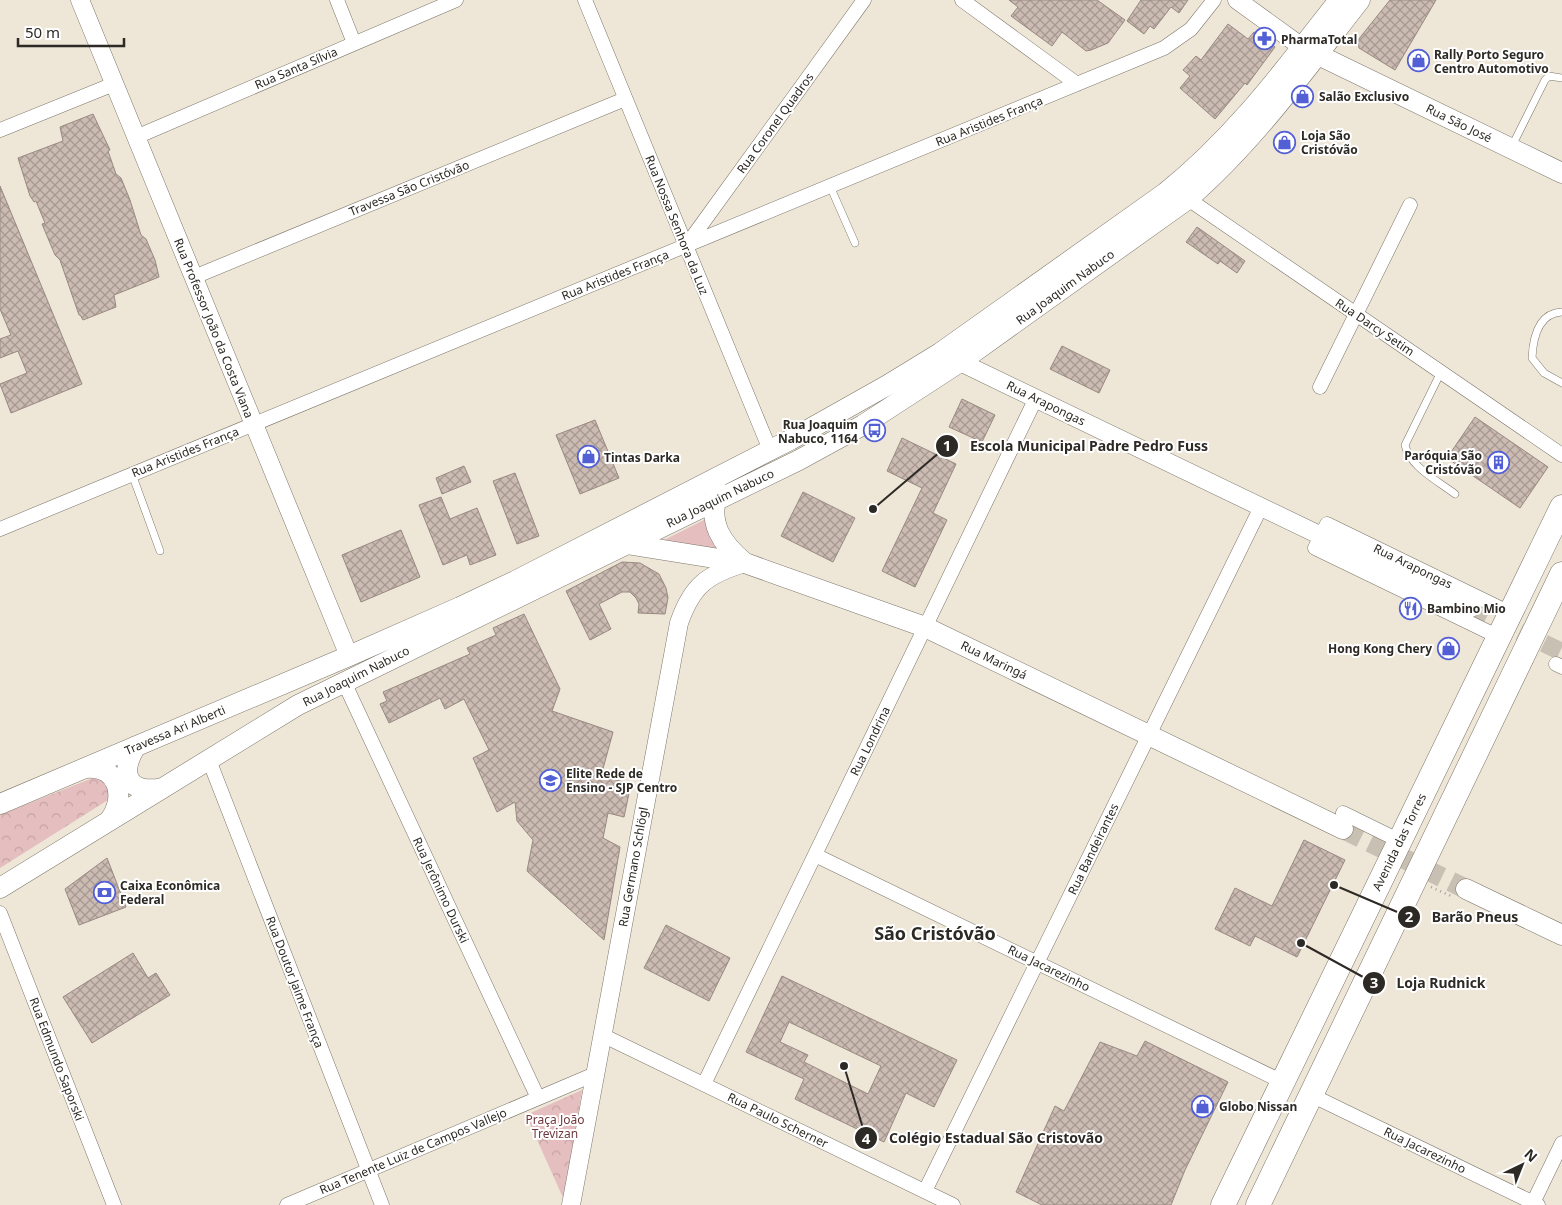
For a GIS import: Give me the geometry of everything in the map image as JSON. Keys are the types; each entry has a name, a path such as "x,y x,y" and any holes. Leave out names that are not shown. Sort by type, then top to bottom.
{"highway":[{"name":"Avenida das Torres","path":"1223,1205 1562,507"},
{"path":"1258,1205 1562,574"}],"main road":[{"name":"Rua Joaquim Nabuco","path":"0,888 298,705 829,445 890,409 960,362 1188,199 1230,160 1310,51 1339,0"},
{"name":"Rua Joaquim Nabuco","path":"349,656 515,581 770,450 886,386 940,353 1164,193 1193,170 1241,124 1360,0"},
{"name":"Rua São José","path":"1310,51 1562,173"},
{"path":"940,353 960,362"},
{"path":"733,469 721,483 714,501 715,525 718,534 730,551 745,563"},
{"name":"Rua Maringá","path":"626,544 745,563 925,627 1149,735 1343,821"},
{"name":"Travessa Ari Alberti","path":"0,804 349,656"},
{"path":"136,746 128,759 126,769 129,780 137,787 148,791 162,788"},
{"path":"85,768 96,767 106,771 116,785 119,801 116,812 109,821"},
{"path":"1466,889 1562,935"}],"street":[{"name":"Rua Professor João da Costa Viana","path":"80,0 349,656"},
{"path":"337,0 354,43"},
{"name":"Rua Santa Sílvia","path":"136,137 456,0"},
{"name":"Rua Nossa Senhora da Luz","path":"585,0 770,450"},
{"name":"Rua Coronel Quadros","path":"686,246 864,0"},
{"path":"962,0 1077,84"},
{"name":"Rua Aristides França","path":"0,528 1164,48 1190,29 1214,0"},
{"path":"1236,0 1310,51"},
{"path":"0,130 114,84"},
{"name":"Travessa São Cristóvão","path":"194,278 625,99"},
{"name":"Rua Darcy Setim","path":"1188,199 1562,455"},
{"path":"1320,386 1410,204"},
{"name":"Rua Arapongas","path":"960,362 1471,608"},
{"name":"Rua Londrina","path":"704,1084 1036,398"},
{"name":"Rua Bandeirantes","path":"924,1191 1261,507"},
{"name":"Rua Arapongas","path":"1321,535 1326,524 1510,613"},
{"path":"1321,535 1315,548 1499,637"},
{"name":"Rua Germano Schlögl","path":"571,1205 678,623 685,606 702,583 718,572 745,563"},
{"name":"Rua Jerônimo Durski","path":"344,682 538,1098"},
{"name":"Rua Doutor Jaime França","path":"208,760 382,1205"},
{"path":"1343,821 1400,841"},
{"name":"Rua Jacarezinho","path":"815,855 1283,1082"},
{"name":"Rua Edmundo Saporski","path":"0,913 114,1205"},
{"name":"Rua Paulo Scherner","path":"602,1035 953,1205"},
{"name":"Rua Tenente Luiz de Campos Vallejo","path":"287,1205 595,1074"},
{"name":"Rua Jacarezinho","path":"1311,1095 1534,1204"},
{"path":"1534,1204 1562,1143"}],"lane":[{"path":"1511,148 1545,80 1550,76 1562,78"},
{"path":"830,186 855,242"},
{"path":"1562,312 1546,316 1539,325 1533,344 1532,358 1544,373 1562,383"},
{"path":"1441,372 1405,445 1407,454 1416,464 1455,494"},
{"path":"132,474 160,550"}],"green space":[{"path":"708,518 717,552 660,542"},
{"path":"95,777 109,783 108,800 0,868 0,815"},
{"name":"Praça João Trevizan","path":"582,1090 564,1200 526,1115"}],"building":[{"path":"1009,0 1097,0 1125,20 1108,43 1091,50 1086,51 1062,32 1052,46 1011,16 1018,7"},
{"path":"1141,0 1188,0 1179,13 1171,7 1154,29 1150,26 1144,34 1127,21"},
{"path":"1390,0 1436,0 1395,70 1359,48 1358,40"},
{"path":"1228,24 1248,39 1254,32 1275,47 1247,85 1245,83 1215,119 1180,88 1190,76 1183,70 1196,56 1201,60"},
{"path":"93,114 110,150 108,151 116,174 121,178 130,200 141,235 146,239 155,260 159,277 114,295 116,307 83,320 79,315 60,260 55,255 42,224 45,223 36,201 34,202 30,196 18,158 63,141 60,127"},
{"path":"0,186 82,384 11,413 0,384 27,373 18,351 0,358 0,339 11,335 0,309"},
{"path":"1197,227 1245,261 1237,273 1220,261 1218,264 1186,242"},
{"path":"1062,346 1110,370 1099,393 1050,369"},
{"path":"962,399 995,415 982,442 949,427"},
{"name":"Paróquia São Cristóvão","path":"1475,417 1548,467 1520,508 1447,458"},
{"name":"Tintas Darka","path":"595,420 619,478 580,494 556,435"},
{"path":"902,438 956,464 933,513 947,520 915,587 882,571 922,488 887,471"},
{"path":"464,466 471,482 442,494 436,478"},
{"path":"515,473 539,536 517,544 493,481"},
{"path":"803,492 855,518 833,562 781,536"},
{"path":"441,497 450,519 477,508 496,555 470,565 467,555 443,565 419,505"},
{"path":"401,530 420,577 361,602 342,555"},
{"path":"622,562 640,563 659,574 666,588 668,598 665,614 638,613 639,604 636,598 630,592 622,592 599,604 611,629 590,640 566,591"},
{"name":"Elite Rede de Ensino - SJP Centro","path":"524,614 560,689 552,711 613,732 601,776 631,784 624,817 608,813 603,838 620,847 604,940 527,871 533,840 517,821 515,802 497,812 473,758 489,750 464,699 445,709 440,698 389,723 380,704 387,701 383,692 470,654 467,648 496,635 493,628"},
{"path":"1304,840 1345,860 1297,957 1255,936 1250,946 1215,929 1235,888 1272,906"},
{"name":"Caixa Econômica Federal","path":"107,858 126,907 79,925 65,889"},
{"path":"666,925 730,958 709,1001 644,968"},
{"path":"133,953 148,978 156,973 170,995 92,1043 63,997"},
{"path":"782,976 957,1060 934,1107 906,1093 884,1142 795,1099 804,1079 746,1052","holes":["789,1022 881,1066 868,1094 804,1062 808,1055 780,1042"]},
{"path":"1145,1041 1228,1082 1185,1170 1171,1205 1042,1205 1016,1192 1055,1106 1064,1111 1100,1042 1137,1056"}],"tunnel":[{"path":"1471,608 1562,652"},
{"path":"1343,829 1466,889"}],"place":[{"name":"PharmaTotal","path":"1265,39"},
{"name":"Rally Porto Seguro Centro Automotivo","path":"1418,61"},
{"name":"Salão Exclusivo","path":"1303,96"},
{"name":"Loja São Cristóvão","path":"1285,142"},
{"name":"Rua Joaquim Nabuco, 1164","path":"874,431"},
{"name":"Tintas Darka","path":"588,457"},
{"name":"Paróquia São Cristóvão","path":"1498,462"},
{"name":"Escola Municipal Padre Pedro Fuss","path":"873,509"},
{"name":"Bambino Mio","path":"1411,608"},
{"name":"Hong Kong Chery","path":"1448,648"},
{"name":"Elite Rede de Ensino - SJP Centro","path":"550,780"},
{"name":"Barão Pneus","path":"1334,885"},
{"name":"Caixa Econômica Federal","path":"104,892"},
{"name":"Loja Rudnick","path":"1301,943"},
{"name":"Colégio Estadual São Cristovão","path":"844,1066"},
{"name":"Globo Nissan","path":"1203,1106"}],"district":[{"name":"São Cristóvão","path":"935,933"}]}
